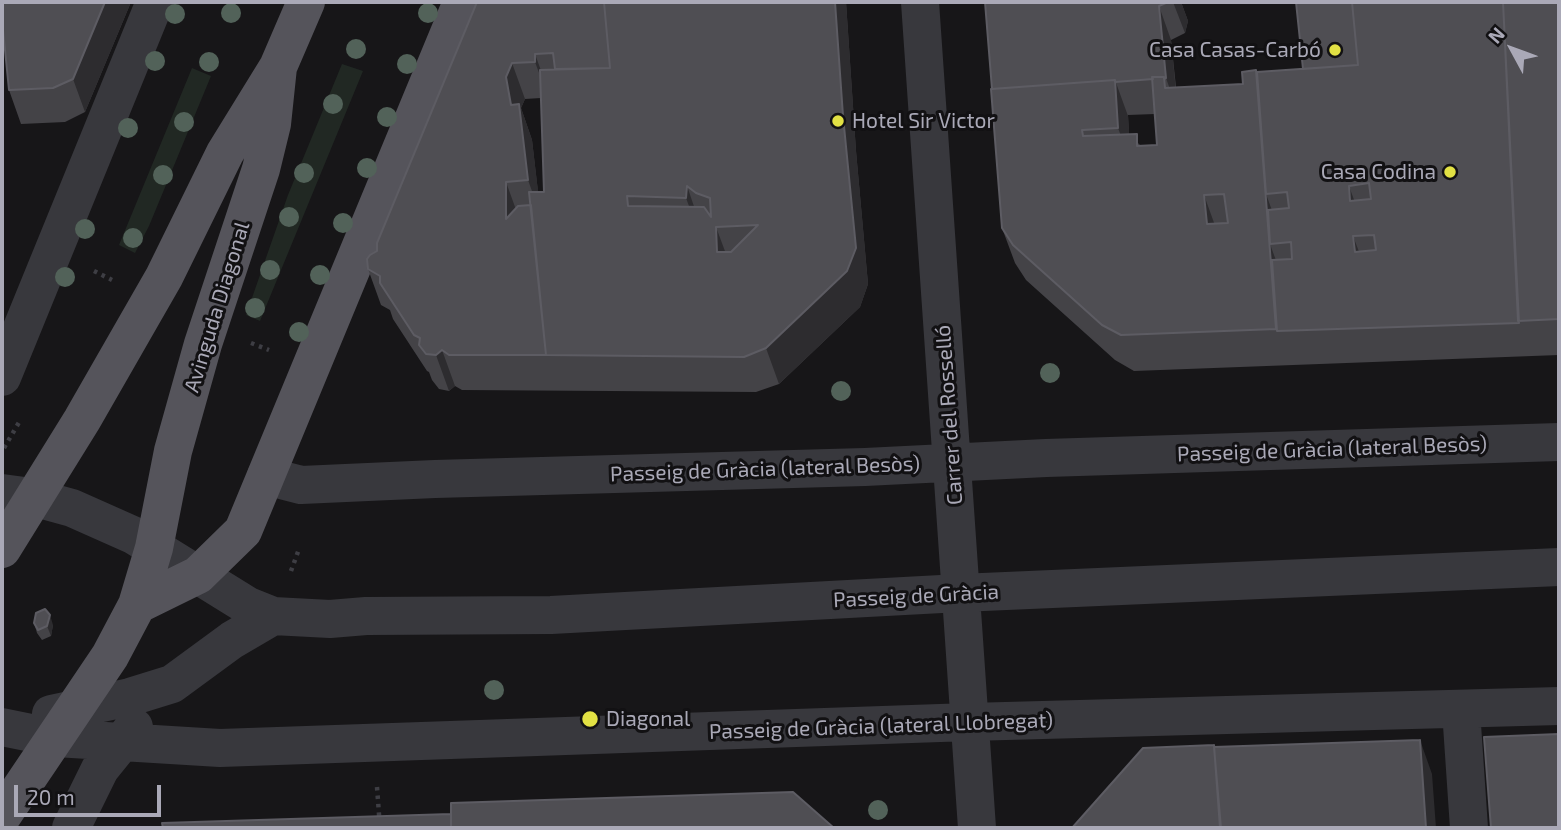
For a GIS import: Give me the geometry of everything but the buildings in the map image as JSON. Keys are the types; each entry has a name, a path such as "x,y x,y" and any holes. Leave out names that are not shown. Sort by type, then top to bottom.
{"main road":[{"name":"Avinguda Diagonal","path":"2,548 17,495 82,420 146,309 225,153 278,67 306,2"},
{"path":"137,605 198,575 243,531 462,2"},
{"name":"Avinguda Diagonal","path":"2,816 110,656 137,605 154,548 173,451 203,344 261,169 272,124 278,67"}],"street":[{"path":"2,377 155,2"},
{"name":"Carrer del Rosselló","path":"920,2 977,828"},
{"name":"Passeig de Gràcia (lateral Besòs)","path":"266,476 301,485 1559,442"},
{"name":"Passeig de Gràcia","path":"17,495 72,508 105,522 154,548 248,607 273,616 330,619 366,616 510,617 960,593 1559,567"},
{"path":"71,828 100,769 119,743 172,684 232,640 273,616"},
{"path":"66,723 130,697 172,684"},
{"name":"Passeig de Gràcia (lateral Llobregat)","path":"2,727 66,723 119,743 220,748 969,722 1559,706"},
{"path":"1461,710 1469,828"}],"path":[{"name":"Avinguda Diagonal","path":"248,341 280,356"},
{"path":"2,452 23,416"}],"shaded area":[{"path":"342,64 363,71 260,321 246,315 288,195"},
{"path":"192,68 211,76 149,226 135,253 119,245"}],"place":[{"name":"Casa Casas-Carbó","path":"1335,50"},
{"name":"Hotel Sir Victor","path":"838,121"},
{"name":"Casa Codina","path":"1450,172"},
{"name":"Diagonal","path":"590,719"}]}
